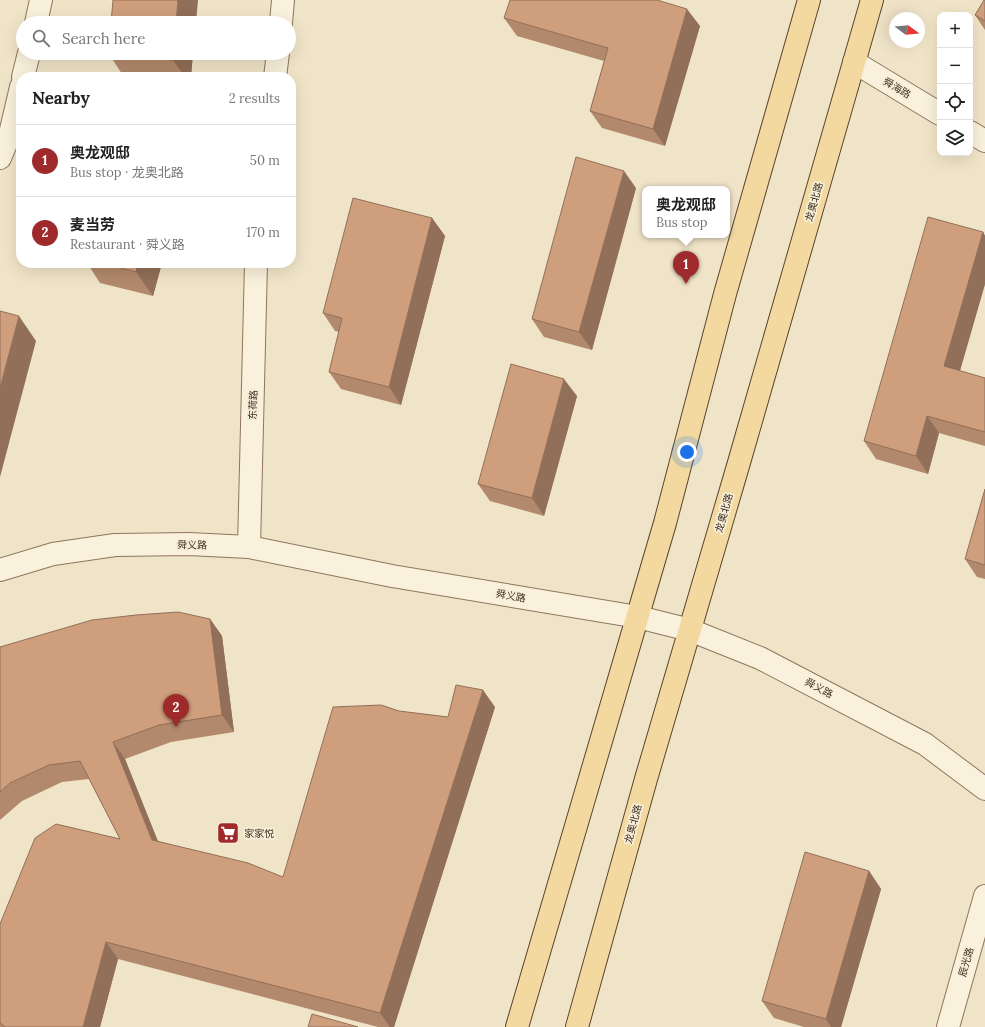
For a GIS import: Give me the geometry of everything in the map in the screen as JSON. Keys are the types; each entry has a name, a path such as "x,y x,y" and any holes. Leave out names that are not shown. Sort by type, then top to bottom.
{"main road":[{"path":"517,1027 638,618 665,523 725,294 809,0"},
{"name":"龙奥北路","path":"577,1027 646,779 872,0"}],"street":[{"path":"38,16 41,0"},
{"path":"282,16 283,0"},
{"path":"24,72 27,60"},
{"path":"276,72 277,60"},
{"name":"舜海路","path":"854,62 937,112"},
{"path":"0,158 10,134 16,108"},
{"path":"973,134 985,141"},
{"name":"东荷路","path":"249,547 256,268"},
{"name":"舜义路","path":"0,570 53,554 115,546 189,544 249,547 392,576 638,618 690,630 760,658 925,744 985,789"},
{"name":"辰光路","path":"948,1027 985,896"}],"building":[{"path":"113,0 178,0 177,16 112,16"},
{"path":"510,0 657,0 687,9 653,129 590,111 608,48 504,18"},
{"path":"985,0 985,21 975,15"},
{"path":"576,157 624,171 579,332 532,319"},
{"path":"353,198 432,218 389,387 329,372 342,318 323,313"},
{"path":"928,217 983,232 944,366 985,378 985,432 927,416 916,456 864,441"},
{"path":"121,268 137,268 136,272"},
{"path":"0,311 19,316 0,388"},
{"path":"511,364 564,379 532,498 478,484"},
{"path":"985,489 985,565 965,559"},
{"path":"178,612 210,619 222,715 159,725 113,742 152,840 248,863 283,877 333,707 381,705 399,711 448,717 456,685 483,690 380,1013 106,942 83,1027 5,1027 0,1023 0,924 35,838 56,824 120,839 80,761 49,765 10,783 0,792 0,647 92,620"},
{"path":"805,852 869,871 826,1019 762,1001"},
{"path":"312,1014 358,1027 308,1027"}],"place":[{"name":"奥龙观邸","path":"686,284"},
{"name":"麦当劳","path":"176,727"},
{"name":"家家悦","path":"228,833"}]}
